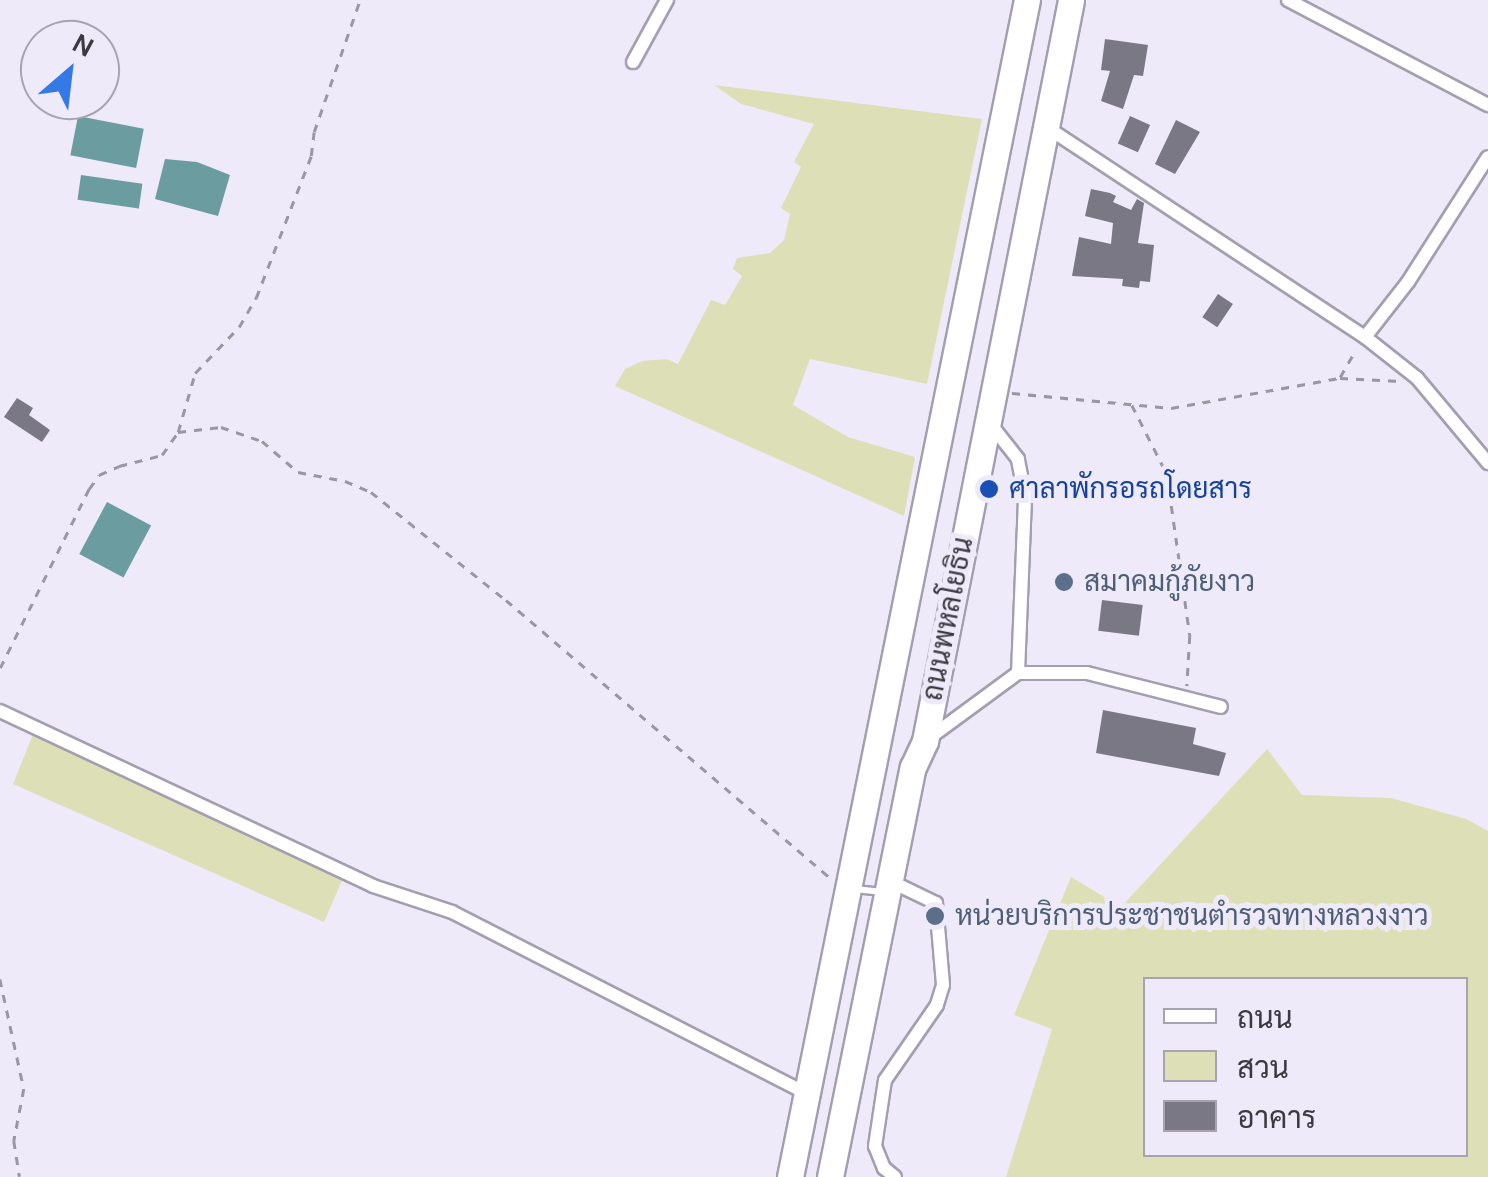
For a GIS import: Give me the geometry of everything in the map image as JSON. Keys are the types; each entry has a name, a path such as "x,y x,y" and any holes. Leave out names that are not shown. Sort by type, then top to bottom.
{"highway":[{"name":"ถนนพหลโยธิน","path":"790,1177 1027,0"},
{"name":"ถนนพหลโยธิน","path":"830,1177 914,767 926,741 1043,124 1071,0"}],"street":[{"path":"632,62 667,0"},
{"path":"1288,0 1488,105"},
{"path":"1043,124 1365,337 1417,378 1488,462"},
{"path":"1365,337 1408,282 1488,157"},
{"path":"986,420 1018,458 1025,496 1018,673"},
{"path":"926,741 1018,673 1086,673 1221,707"},
{"path":"0,712 356,878 452,912 807,1094"},
{"path":"889,887 936,903 943,985 937,1005 885,1080 874,1146 884,1168 895,1177"}],"lane":[{"path":"848,891 889,887"}],"path":[{"path":"0,668 99,476 162,455 178,432 194,373 240,327 256,298 311,156 314,132 360,0"},
{"path":"1340,378 1346,361 1365,337"},
{"path":"991,390 1172,408 1340,378 1394,383 1417,378"},
{"path":"1132,406 1166,474 1190,636 1186,698"},
{"path":"178,432 221,427 262,441 298,472 345,481 371,492 506,600 848,891"},
{"path":"0,979 24,1089 14,1141 20,1177"}],"green space":[{"path":"714,85 982,119 927,384 810,359 793,405 848,437 915,457 904,516 615,386 625,369 642,361 667,359 678,364 711,300 725,305 742,276 733,269 737,258 770,253 784,240 790,214 781,208 801,167 794,162 814,124 741,104"},
{"path":"34,732 343,878 324,922 13,784"},
{"path":"1267,749 1302,795 1391,798 1466,819 1488,831 1488,1177 1006,1177 1052,1029 1014,1015 1071,877 1121,907"}],"shaded area":[{"path":"77,120 144,129 136,168 70,155"},
{"path":"165,159 197,162 230,175 218,216 155,199"},
{"path":"81,175 142,184 139,208 78,200"},
{"path":"107,502 151,525 123,578 79,554"}],"building":[{"path":"1105,39 1148,45 1143,76 1134,75 1123,109 1101,101 1110,71 1101,70"},
{"path":"1130,116 1150,125 1138,152 1118,143"},
{"path":"1176,120 1200,132 1175,174 1155,164"},
{"path":"1091,189 1116,196 1113,202 1131,210 1137,199 1144,203 1138,243 1154,245 1150,282 1140,281 1139,288 1122,286 1123,279 1072,276 1079,237 1111,244 1113,223 1085,216"},
{"path":"1218,294 1233,304 1217,327 1202,317"},
{"path":"17,398 33,408 29,415 50,430 42,442 4,417"},
{"path":"1102,600 1143,605 1139,636 1098,631"},
{"path":"1103,710 1196,728 1193,744 1226,753 1219,776 1096,753"}],"place":[{"name":"ศาลาพักรอรถโดยสาร","path":"989,489"},
{"name":"สมาคมกู้ภัยงาว","path":"1064,582"},
{"name":"หน่วยบริการประชาชนตำรวจทางหลวงงาว","path":"935,916"}]}
